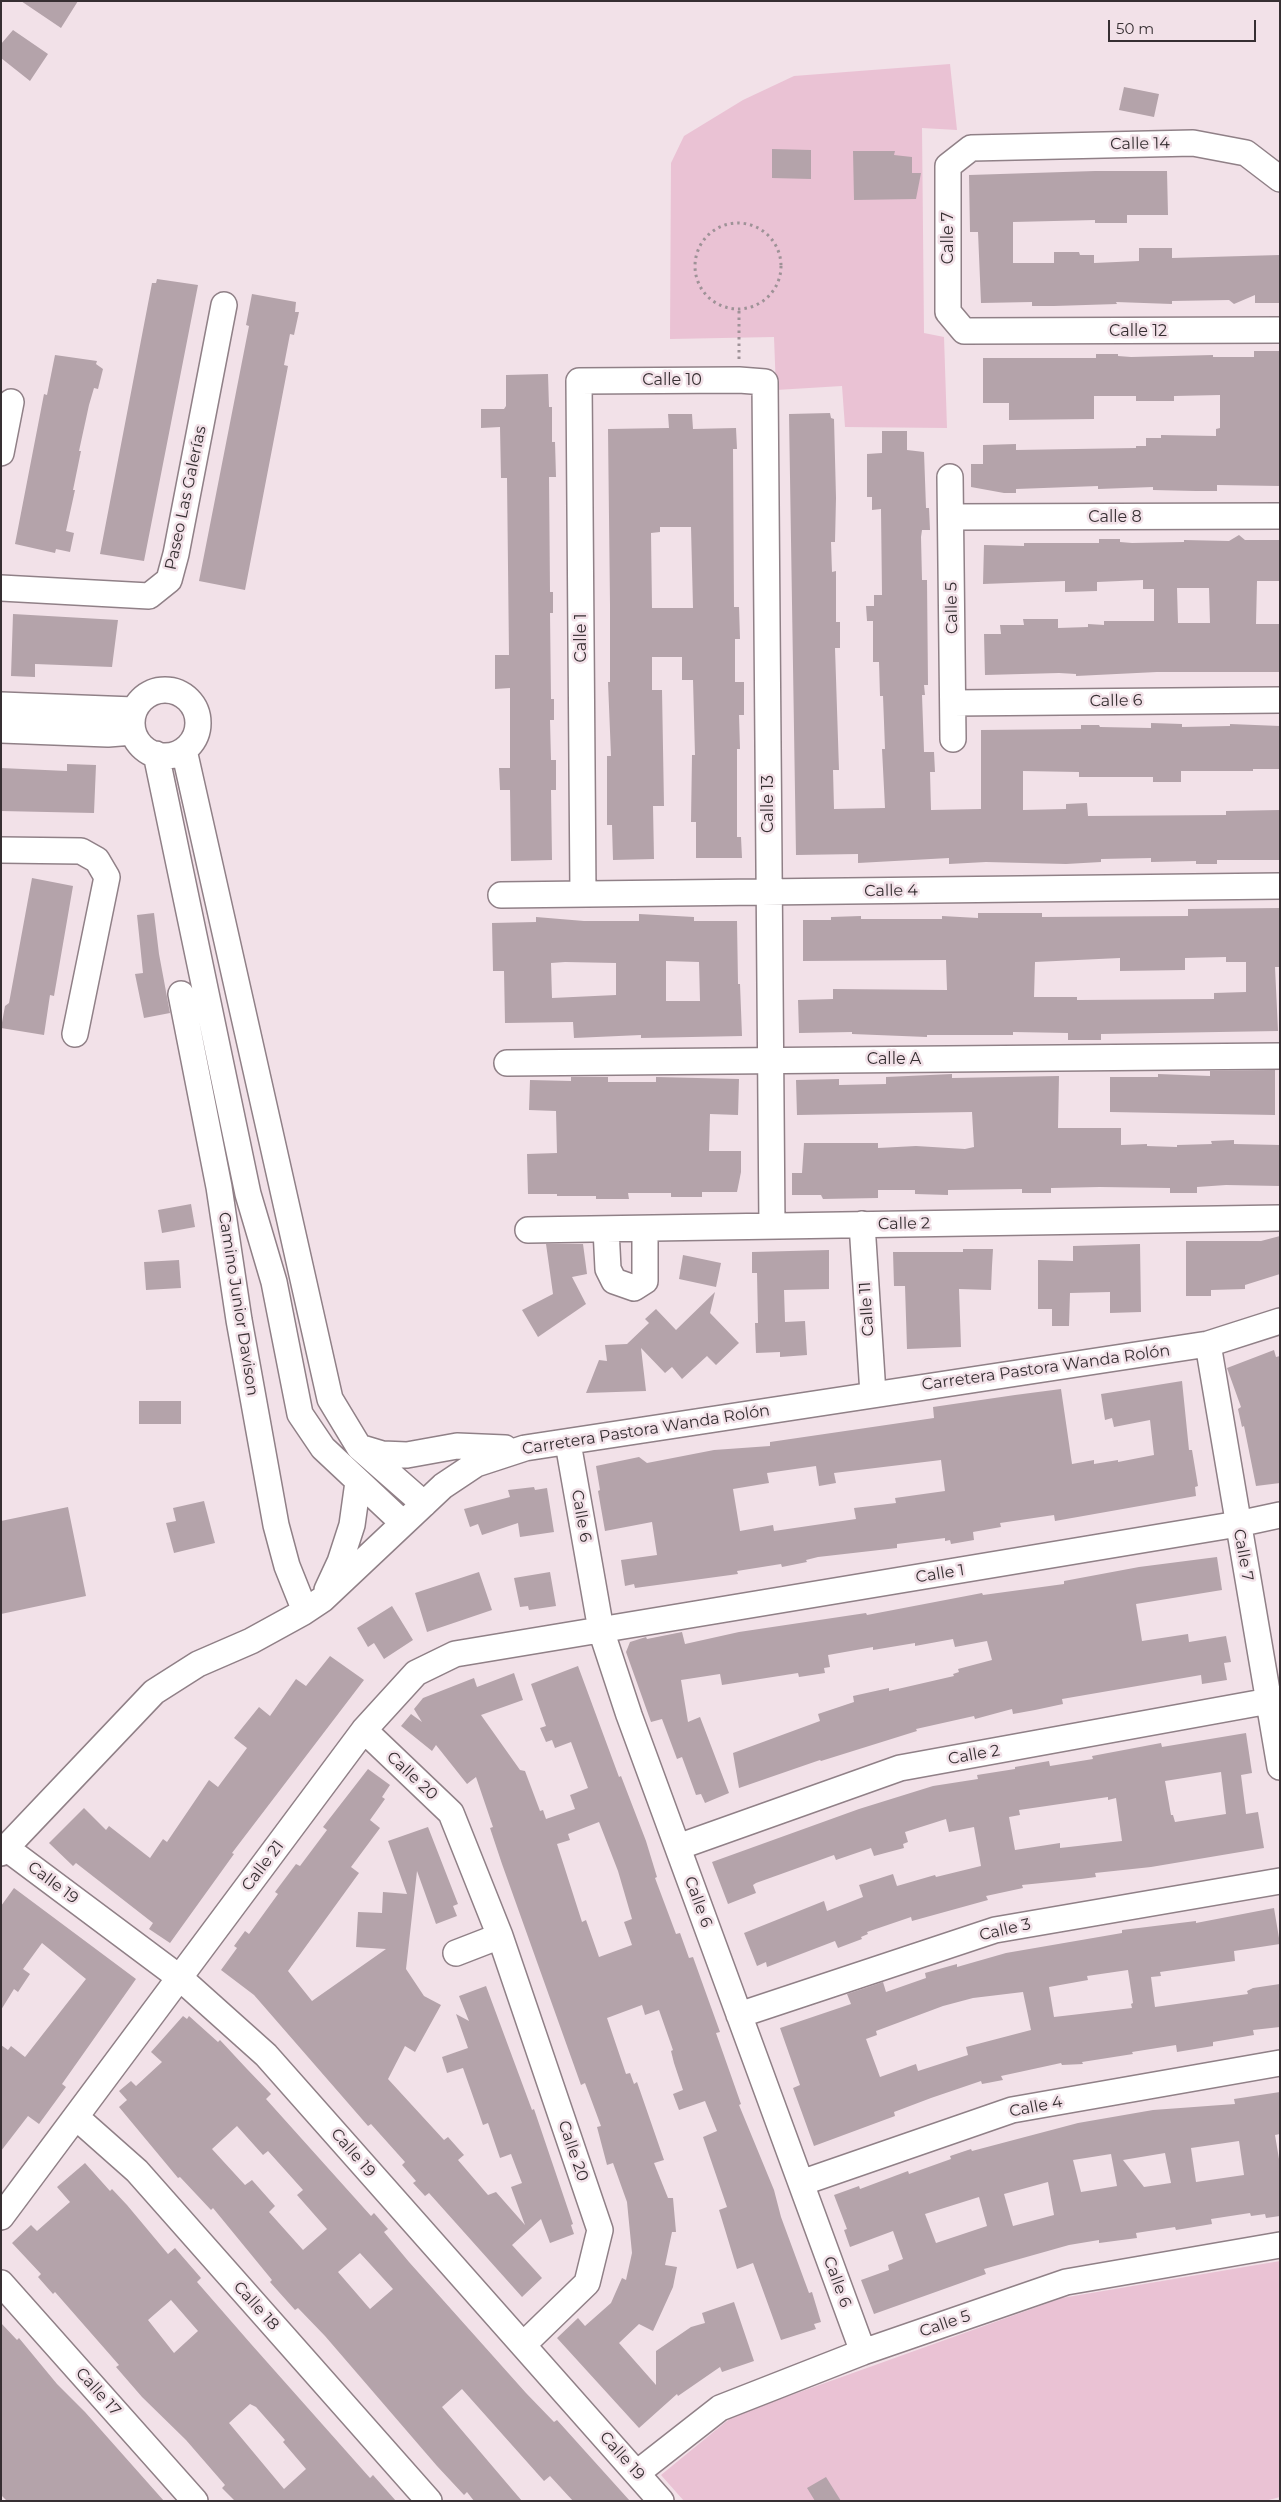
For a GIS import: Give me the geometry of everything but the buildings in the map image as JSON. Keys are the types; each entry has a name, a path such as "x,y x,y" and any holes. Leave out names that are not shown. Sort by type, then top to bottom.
{"street":[{"name":"Calle 14","path":"1000,147 1193,143 1246,153 1276,176"},
{"name":"Calle 7","path":"996,331 964,331 948,312 948,166 971,148 1000,147"},
{"name":"Paseo Las Galerías","path":"1,588 149,596 168,580 176,554 224,305"},
{"name":"Calle 12","path":"996,331 1280,330"},
{"name":"Calle 10","path":"579,381 739,380 765,382"},
{"name":"Calle 1","path":"579,381 583,894"},
{"name":"Calle 13","path":"765,382 772,1226"},
{"path":"1,453 11,402"},
{"name":"Calle 5","path":"950,477 953,739"},
{"name":"Calle 8","path":"951,517 1280,516"},
{"path":"160,690 170,690 181,694 190,701 196,710 198,721 194,737 184,750 175,754 156,754 146,750 134,721 140,701 149,694 160,690"},
{"name":"Calle 6","path":"952,703 1280,700"},
{"path":"1,705 134,721"},
{"path":"1,730 108,734 134,721"},
{"path":"184,750 330,1400 359,1447 424,1504"},
{"path":"156,754 248,1194 274,1282 300,1414 323,1448 403,1523"},
{"path":"1,850 81,851 97,860 107,877 76,1034"},
{"name":"Calle 4","path":"501,895 1280,886"},
{"name":"Camino Junior Davison","path":"181,994 219,1187 276,1525 287,1566 314,1605"},
{"name":"Calle A","path":"508,1063 1280,1056"},
{"name":"Calle 2","path":"528,1230 1280,1218"},
{"name":"Calle 11","path":"862,1224 873,1394"},
{"path":"606,1229 608,1269 614,1281 634,1288 644,1281 645,1228"},
{"name":"Carretera Pastora Wanda Rolón","path":"4,1850 154,1692 198,1664 251,1641 314,1605 443,1486 476,1464 525,1448 568,1443 873,1394 1208,1344 1280,1321"},
{"name":"Calle 7","path":"1208,1344 1238,1524 1274,1700 1280,1767"},
{"name":"Calle 6","path":"568,1443 601,1630 678,1847 863,2352"},
{"path":"359,1447 382,1454 407,1455 457,1446 525,1448"},
{"path":"314,1605 340,1562 352,1525 358,1482"},
{"name":"Calle 1","path":"601,1630 1238,1524 1280,1515"},
{"name":"Calle 21","path":"1,2217 364,1730 416,1673 455,1654 601,1630"},
{"name":"Calle 2","path":"678,1847 900,1768 1274,1700"},
{"name":"Calle 20","path":"364,1730 451,1813 500,1936 600,2230 587,2283 523,2345"},
{"name":"Calle 19","path":"4,1850 180,1978 266,2055 661,2501"},
{"name":"Calle 3","path":"739,2015 995,1930 1280,1881"},
{"path":"456,1953 500,1936"},
{"name":"Calle 4","path":"801,2183 1012,2110 1280,2063"},
{"name":"Calle 18","path":"76,2117 137,2171 429,2501"},
{"name":"Calle 5","path":"637,2473 720,2408 863,2352 1066,2282 1280,2245"},
{"name":"Calle 17","path":"1,2284 195,2501"}],"path":[{"path":"731,223 746,223 759,228 771,236 778,248 782,262 781,276 775,289 766,300 753,307 739,309 725,307 707,295 696,276 695,262 698,248 706,236 718,228 731,223"},
{"path":"739,309 739,380"}],"shaded area":[{"path":"950,64 957,130 922,128 924,333 944,337 947,428 845,427 842,386 776,390 774,337 670,339 671,163 684,136 743,100 794,76"},
{"path":"1280,2261 1280,2497 1265,2501 684,2501 661,2475 733,2416 1062,2298"}]}
